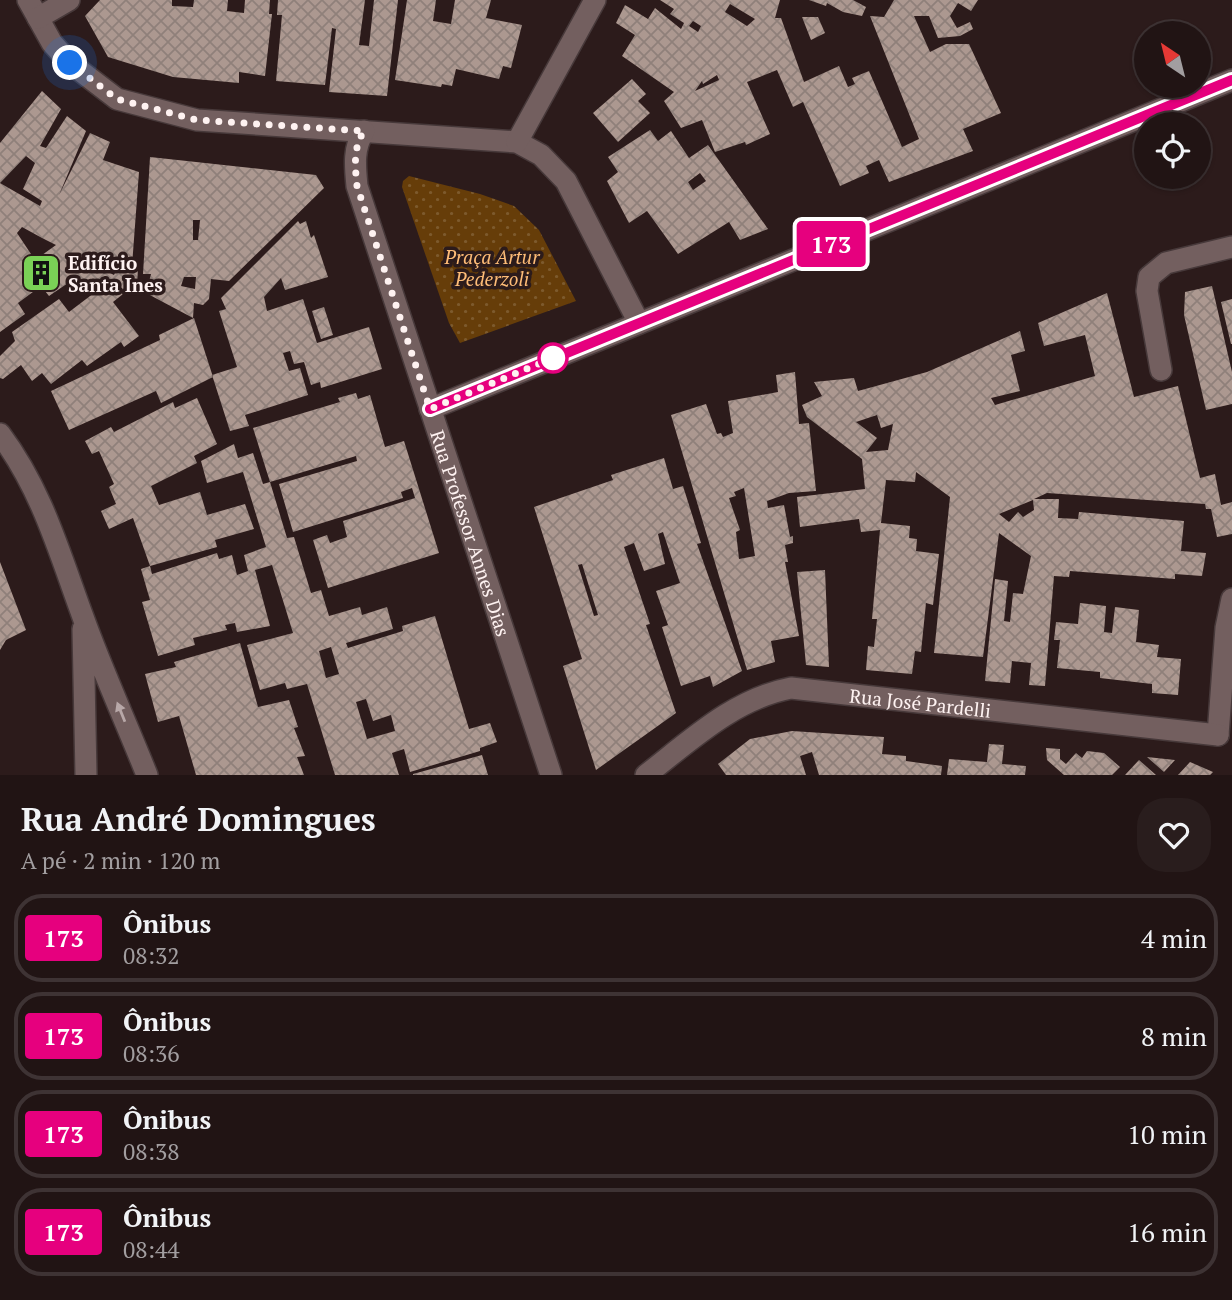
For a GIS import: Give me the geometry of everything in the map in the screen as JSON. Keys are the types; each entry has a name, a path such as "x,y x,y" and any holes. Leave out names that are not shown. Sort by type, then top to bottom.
{"street":[{"path":"69,0 33,9 52,43 70,63 117,99 197,120 517,142 541,155 566,181 639,323"},
{"path":"517,142 595,0"},
{"path":"430,409 1232,80"},
{"name":"Rua Professor Annes Dias","path":"364,131 358,139 355,160 357,186 551,775"},
{"path":"1161,370 1150,311 1149,277 1167,263 1232,247"},
{"path":"0,434 35,487 63,555 82,616 147,775"},
{"path":"1225,742 1226,628 1232,599"},
{"path":"82,616 86,775"},
{"name":"Rua José Pardelli","path":"646,775 733,710 764,694 791,688 1225,742"}],"green space":[{"name":"Praça Artur Pederzoli","path":"409,176 480,194 514,206 539,230 576,301 460,343 449,323 402,187 403,181"}],"building":[{"path":"100,0 172,0 172,6 193,7 194,0 228,0 227,11 244,13 245,0 270,0 269,14 272,14 265,76 239,72 239,83 173,77 108,57 85,16"},
{"path":"278,0 365,0 359,45 369,46 374,0 398,0 387,96 329,92 336,29 332,28 325,85 276,81 282,15 277,15"},
{"path":"407,0 436,0 433,21 451,24 455,0 491,0 486,18 522,25 511,68 503,66 499,79 456,69 452,86 442,84 441,87 395,80"},
{"path":"660,0 780,0 775,18 781,18 804,82 839,66 848,87 855,84 852,78 869,71 902,147 919,139 870,16 884,17 894,0 978,0 971,11 958,3 950,16 957,28 970,22 973,29 960,36 938,38 929,16 914,16 930,52 946,44 969,44 1001,113 963,129 973,151 889,182 879,160 866,166 869,173 840,186 803,102 793,107 777,70 747,82 770,134 746,145 745,142 715,152 702,120 681,128 664,101 674,92 622,56 635,35 616,23 625,5 648,19 655,8 681,29 684,23 670,14 674,9","holes":["730,4 755,19 747,26 725,12","693,21 701,26 698,32 689,26","717,75 719,80 695,91 702,81 703,84"]},
{"path":"809,0 853,0 866,7 862,16 843,12 827,3 826,6"},
{"path":"802,17 818,17 825,33 811,40"},
{"path":"632,79 646,94 638,101 650,113 618,142 593,113"},
{"path":"42,91 61,109 40,146 46,148 67,116 86,131 59,195 90,133 110,142 103,160 139,172 132,266 138,267 137,288 133,286 113,302 139,336 124,347 121,342 87,366 82,360 51,384 42,373 32,381 21,365 3,379 0,378 0,356 15,341 12,332 59,299 69,312 94,293 71,281 49,296 41,286 18,303 25,314 0,332 0,183 0,143","holes":["26,156 35,163 23,189 42,201 40,206 0,183","22,227 56,245 35,260 17,233","100,253 119,263 114,275 94,265"]},
{"path":"650,130 658,141 671,131 689,158 708,145 768,229 740,240 729,222 678,254 647,211 629,223 607,181 618,172 608,157","holes":["700,173 706,181 693,190 688,182"]},
{"path":"150,157 316,175 324,188 229,281 211,279 209,299 203,305 194,303 193,318 146,293 151,274 143,274","holes":["193,220 200,220 198,240 193,240","184,277 196,277 195,289 181,286"]},
{"path":"298,221 300,224 306,221 311,238 314,235 328,277 285,290 281,278 264,297 267,311 303,299 317,343 369,327 382,369 321,388 320,382 311,385 304,362 294,364 290,351 283,353 289,371 300,368 308,395 245,415 249,426 230,431 212,375 237,367 219,311 226,309 221,298"},
{"path":"1212,286 1232,372 1232,404 1206,410 1184,315 1185,292"},
{"path":"1107,293 1134,397 1178,386 1200,478 1215,474 1221,505 1232,502 1232,534 1217,537 1211,509 1206,509 1205,504 1047,493 1034,499 1059,499 1058,518 1078,519 1079,512 1184,521 1181,551 1206,553 1202,576 1175,574 1175,579 1070,571 1069,577 1054,576 1045,686 1029,685 1031,663 1012,661 1010,683 985,681 995,579 1008,581 1004,621 1010,622 1013,593 1023,594 1031,556 999,533 983,657 934,653 950,497 916,472 915,482 886,480 881,523 910,526 909,538 917,539 916,551 939,554 933,605 926,603 921,652 915,651 912,674 866,670 868,646 874,647 877,619 872,619 880,530 861,532 859,519 800,527 797,497 865,489 862,459 807,417 802,405 822,396 814,382 854,378 858,391 927,372 1020,331 1025,351 1011,355 1020,391 991,398 995,405 1095,376 1085,335 1044,346 1038,323","holes":["877,415 881,428 893,424 888,450 866,452 877,438 856,422","1033,500 1034,510 1023,517 1018,512 1009,522 999,514"]},
{"path":"1232,299 1232,344 1231,344 1221,302"},
{"path":"324,307 333,335 321,339 312,311"},
{"path":"194,318 213,377 161,403 156,391 69,430 51,391 160,340 159,335"},
{"path":"795,372 799,424 809,423 816,491 789,493 767,501 768,508 784,505 790,537 793,536 793,543 785,545 788,562 785,562 799,636 771,641 775,662 747,670 671,415 706,404 717,434 721,433 723,437 733,433 728,401 778,392 776,375","holes":["744,488 755,556 739,559 736,532 740,530 729,498 736,496 734,492"]},
{"path":"356,393 358,399 370,395 385,447 404,441 439,553 328,588 313,540 327,535 330,543 347,537 343,521 415,498 412,488 401,492 403,498 293,532 279,484 357,461 356,456 270,482 253,428 340,402 338,398"},
{"path":"197,398 217,444 194,456 197,463 151,486 159,505 200,492 207,515 245,504 254,529 215,540 217,547 150,566 133,518 109,529 101,511 116,504 109,487 114,484 99,451 92,454 85,441 111,427 114,432 173,402 175,408"},
{"path":"234,444 238,458 253,453 263,484 270,482 287,538 294,537 311,593 321,590 329,616 360,607 362,615 387,607 393,629 346,643 348,648 403,631 402,626 435,616 469,729 490,723 497,742 480,748 480,751 410,772 404,749 392,753 399,775 335,775 307,684 287,689 285,683 260,690 247,645 293,633 272,565 255,570 270,626 237,632 235,623 225,625 227,630 193,638 195,645 158,656 142,602 150,600 141,569 150,566 152,574 217,553 219,559 232,555 237,575 248,571 244,555 266,547 243,472 207,483 201,461","holes":["331,647 339,674 326,678 319,651","366,699 373,721 391,715 395,731 367,739 356,702"]},
{"path":"664,458 673,489 683,486 701,543 697,544 742,671 713,687 710,676 681,686 662,627 668,625 656,591 680,583 663,532 658,534 665,564 644,571 634,543 624,547 650,624 646,625 676,713 596,770 563,666 582,659 534,507 613,480 611,475","holes":["582,564 598,615 594,616 578,565"]},
{"path":"0,562 26,630 6,640 0,650"},
{"path":"825,570 829,667 806,665 797,572"},
{"path":"1080,603 1106,606 1104,632 1112,633 1115,607 1139,610 1136,642 1159,645 1157,657 1181,659 1178,695 1152,693 1152,684 1100,678 1100,672 1057,668 1060,640 1054,640 1056,622 1078,624"},
{"path":"240,643 258,707 289,700 298,727 294,728 305,756 297,757 304,775 196,775 179,716 158,722 145,674 176,667 174,662"},
{"path":"792,731 884,737 882,754 906,756 906,761 942,766 941,775 819,775 812,752 800,756 806,775 726,775 718,764 750,739"},
{"path":"989,744 1004,745 1002,764 1026,766 1025,775 947,775 949,759 987,762"},
{"path":"1046,748 1060,749 1060,759 1066,764 1076,753 1082,758 1087,751 1104,753 1120,767 1112,775 1064,775 1047,760"},
{"path":"482,755 488,775 413,775 413,774"},
{"path":"1147,757 1175,760 1164,772"},
{"path":"1139,760 1156,775 1125,775"},
{"path":"1190,762 1213,772 1210,775 1178,775"}],"bus line":[{"name":"173","path":"430,409 1232,80"}],"place":[{"name":"Edifício Santa Ines","path":"41,273"}],"route":[{"path":"70,63 117,99 197,120 364,131 358,139 355,160 357,186 430,409 553,358"}]}
